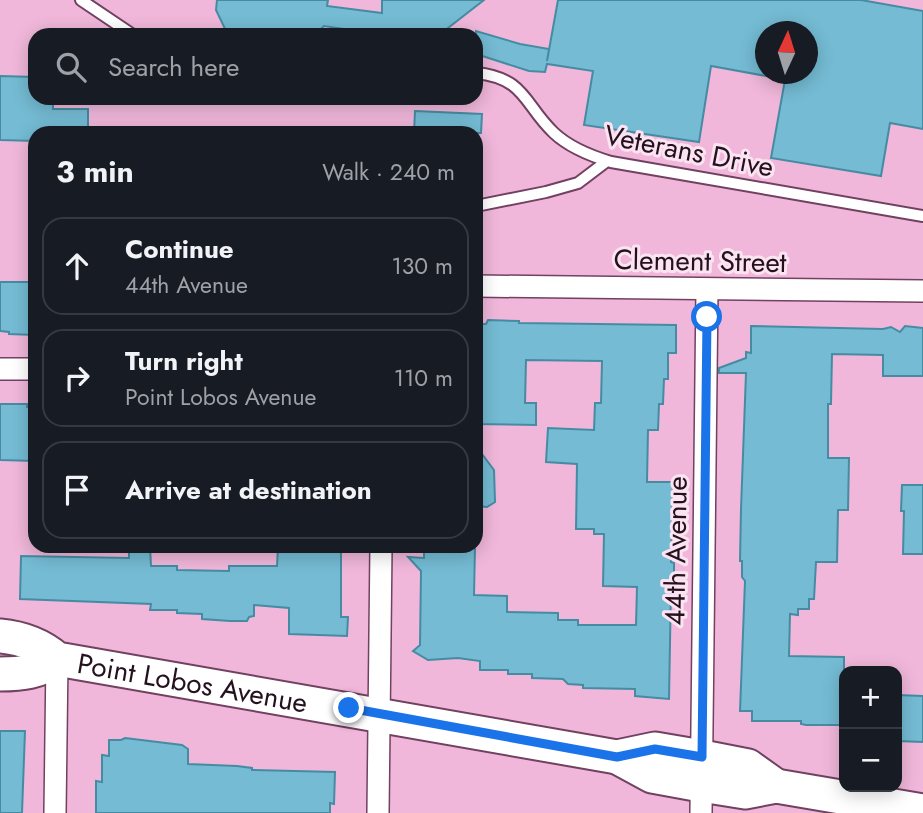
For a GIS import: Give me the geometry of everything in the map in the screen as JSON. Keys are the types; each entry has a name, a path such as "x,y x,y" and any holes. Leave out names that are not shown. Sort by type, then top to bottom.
{"main road":[{"name":"Point Lobos Avenue","path":"0,636 14,637 45,649 57,659 379,713 617,757 652,776 745,792 776,786 923,811"},
{"name":"Point Lobos Avenue","path":"0,674 33,672 57,659"}],"street":[{"name":"Clement Street","path":"483,286 923,291"},
{"name":"44th Avenue","path":"701,785 707,289"},
{"path":"0,369 28,369"},
{"path":"378,813 381,553"},
{"path":"55,813 57,659"}],"lane":[{"path":"81,0 123,28"},
{"name":"Veterans Drive","path":"483,74 493,75 515,85 554,133 585,154 923,216"},
{"path":"483,205 578,183 607,160"}],"building":[{"path":"217,0 328,0 327,6 382,13 382,0 484,0 448,28 225,28 216,10"},
{"path":"558,0 861,0 923,11 923,129 890,123 881,176 771,158 784,84 818,84 818,21 755,21 755,74 711,66 699,142 584,125 593,71 547,64 545,72 529,71 483,56 483,33 549,49 547,61"},
{"path":"0,76 28,77 28,105 53,105 53,109 88,109 88,126 28,126 28,141 0,140"},
{"path":"415,111 482,114 481,126 414,126"},
{"path":"0,282 28,282 28,335 0,331"},
{"path":"488,320 519,323 676,325 676,353 668,353 668,379 664,379 663,404 659,404 658,430 648,430 647,482 673,482 671,562 674,563 674,584 671,586 669,699 635,696 635,689 583,688 583,685 568,684 563,679 532,678 532,674 508,674 508,670 480,670 480,661 458,658 428,660 413,651 420,645 421,571 408,557 424,558 424,553 475,553 474,595 507,596 507,612 558,613 558,620 578,620 578,625 636,625 637,587 603,586 604,534 594,534 594,529 576,529 577,464 546,462 548,428 594,430 595,403 601,403 602,361 526,360 525,403 536,403 536,425 483,424 483,324"},
{"path":"751,326 891,327 900,332 905,326 923,328 923,376 883,376 883,355 832,354 828,458 849,458 848,510 838,510 837,562 816,562 814,599 809,599 809,609 798,609 798,615 790,614 789,656 844,657 844,666 839,666 839,725 806,725 801,724 801,721 752,721 752,711 740,711 745,581 740,561 746,373 719,373 719,368 746,358 746,352 751,353"},
{"path":"0,404 27,404 28,461 0,460"},
{"path":"483,455 494,470 495,502 483,507"},
{"path":"902,485 923,485 923,554 903,554"},
{"path":"129,553 150,553 151,566 177,566 177,570 229,571 229,566 277,566 278,553 341,553 341,617 348,617 347,636 289,634 289,608 254,605 254,616 247,621 230,621 202,619 202,614 177,613 177,610 150,610 151,604 20,599 21,556 129,558"},
{"path":"902,695 923,696 923,742 902,741"},
{"path":"0,731 25,731 22,813 0,813"},
{"path":"125,738 182,745 188,749 188,764 237,766 252,770 335,772 334,804 330,803 330,813 96,813 96,781 102,782 102,755 109,756 109,740"}],"route":[{"path":"349,708 617,757 655,749 702,757 707,317"}]}
